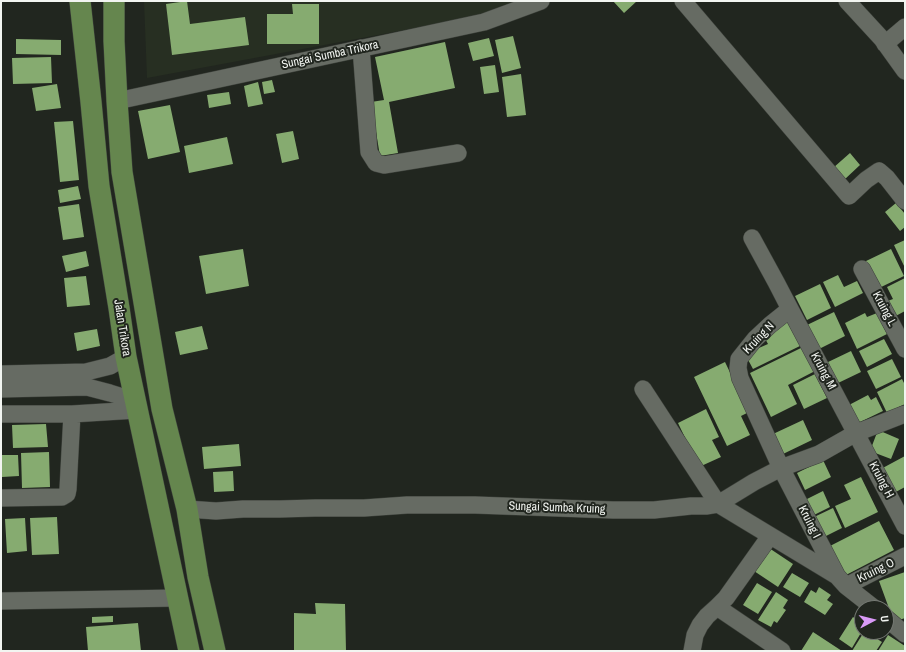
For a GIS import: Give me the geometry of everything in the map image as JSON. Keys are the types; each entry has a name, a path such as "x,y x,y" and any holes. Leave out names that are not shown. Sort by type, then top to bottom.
{"main road":[{"name":"Jalan Trikora","path":"80,1 99,186 126,357 189,651"},
{"name":"Jalan Trikora","path":"114,1 114,41 122,172 162,409 187,509 198,577 215,651"}],"street":[{"name":"Sungai Sumba Trikora","path":"117,101 484,22 541,1"},
{"path":"683,1 849,196 866,180 879,171 887,178 905,201"},
{"path":"847,1 885,44 905,72"},
{"path":"885,44 905,27"},
{"path":"361,48 369,152 376,163 384,165 458,153"},
{"path":"752,238 790,309"},
{"name":"Kruing L","path":"862,269 905,349"},
{"name":"Kruing M","path":"790,309 856,433"},
{"name":"Kruing N","path":"781,468 740,378 738,368 739,359 755,339 790,309"},
{"path":"1,389 87,380 126,357"},
{"path":"1,374 87,380 101,390 137,406"},
{"path":"643,389 718,504 841,581 864,600"},
{"path":"1,414 72,414 137,406"},
{"path":"1,498 62,497 66,494 68,488 72,414"},
{"name":"Sungai Sumba Kruing","path":"187,509 216,511 244,509 280,510 364,508 408,505 475,505 654,510 706,506 718,504 754,482 781,468 819,454 856,433 905,414"},
{"name":"Kruing H","path":"856,433 905,526"},
{"name":"Kruing I","path":"781,468 841,581"},
{"path":"692,651 691,648 695,635 700,625 707,616 726,598 770,536"},
{"name":"Kruing O","path":"841,581 905,556"},
{"path":"1,601 178,598"},
{"path":"717,607 782,651"},
{"path":"894,625 905,634"}],"shaded area":[{"path":"144,1 518,1 485,15 147,78"}],"building":[{"path":"187,1 190,24 245,17 249,45 172,55 166,4"},
{"path":"613,1 637,1 624,13"},
{"path":"292,4 319,4 319,44 267,44 267,14 293,14"},
{"path":"513,36 521,68 502,73 495,40"},
{"path":"489,38 494,56 473,61 468,43"},
{"path":"16,39 61,40 61,55 16,54"},
{"path":"445,42 455,88 389,102 398,153 380,156 371,102 384,100 375,57"},
{"path":"51,57 52,83 13,84 12,58"},
{"path":"495,65 499,92 484,94 480,67"},
{"path":"521,74 526,115 507,117 502,77"},
{"path":"272,80 275,92 264,94 262,82"},
{"path":"258,82 263,104 248,107 244,86"},
{"path":"57,84 61,108 36,111 32,88"},
{"path":"229,92 231,104 209,108 207,95"},
{"path":"170,105 180,152 148,159 138,111"},
{"path":"73,121 79,180 60,182 54,122"},
{"path":"293,131 299,159 282,163 276,134"},
{"path":"227,137 233,164 189,173 184,146"},
{"path":"850,153 860,165 844,180 833,168"},
{"path":"78,186 81,199 60,203 58,190"},
{"path":"896,203 905,214 905,227 900,231 885,212"},
{"path":"79,204 84,237 63,240 58,207"},
{"path":"905,240 905,268 894,245"},
{"path":"243,249 249,286 206,294 199,256"},
{"path":"891,249 904,276 877,289 864,262"},
{"path":"86,251 89,266 66,272 62,256"},
{"path":"838,275 844,287 857,281 863,293 835,307 823,282"},
{"path":"86,276 90,305 67,307 64,278"},
{"path":"905,278 905,311 892,318 885,302 893,299 887,287"},
{"path":"820,284 831,308 807,320 795,296"},
{"path":"834,312 845,336 819,349 807,325"},
{"path":"865,313 867,317 877,313 887,334 857,349 845,323"},
{"path":"792,319 804,344 753,369 745,354 768,344 762,333"},
{"path":"202,326 208,349 180,355 175,332"},
{"path":"97,329 100,346 77,351 74,333"},
{"path":"884,339 892,354 867,367 859,351"},
{"path":"803,347 815,371 788,385 797,404 771,417 750,373"},
{"path":"851,351 861,372 836,384 826,363"},
{"path":"892,359 901,377 876,389 867,371"},
{"path":"725,362 749,412 741,416 750,435 727,446 694,377"},
{"path":"815,374 827,398 804,409 793,385"},
{"path":"902,379 905,385 905,404 887,413 877,392"},
{"path":"868,395 871,400 876,397 883,411 858,423 849,405"},
{"path":"706,409 719,437 712,440 721,457 699,467 678,423"},
{"path":"803,420 812,440 783,454 773,434"},
{"path":"46,424 48,447 13,448 12,425"},
{"path":"878,430 899,439 891,459 870,451"},
{"path":"239,444 241,466 204,469 202,447"},
{"path":"49,452 50,487 22,488 21,453"},
{"path":"1,455 18,455 19,476 2,477"},
{"path":"905,456 905,487 892,494 879,470"},
{"path":"823,460 831,477 805,490 797,473"},
{"path":"233,471 234,491 214,492 213,472"},
{"path":"861,477 878,512 845,528 835,506 851,499 844,485"},
{"path":"823,491 830,507 812,516 805,500"},
{"path":"833,508 842,528 822,538 812,518"},
{"path":"57,517 59,554 32,555 30,518"},
{"path":"25,518 27,551 7,553 5,519"},
{"path":"879,521 894,550 846,575 830,546"},
{"path":"766,546 793,564 778,587 751,569"},
{"path":"905,572 905,618 894,622 894,600 886,600 879,581"},
{"path":"792,573 809,583 800,597 783,587"},
{"path":"757,583 772,592 758,614 743,605"},
{"path":"819,587 831,595 827,600 833,604 825,615 804,602 811,590 816,593"},
{"path":"776,592 788,600 783,608 786,610 777,623 774,621 771,627 758,620"},
{"path":"315,603 345,604 346,651 294,651 294,613 316,614"},
{"path":"113,616 113,622 92,623 92,617"},
{"path":"853,617 854,618 854,640 857,640 852,648 839,639"},
{"path":"138,623 141,651 88,651 86,627"},
{"path":"813,632 842,651 801,651"},
{"path":"894,639 905,646 904,651 878,651 885,640"},
{"path":"859,640 879,640 882,642 876,651 852,651"}]}
